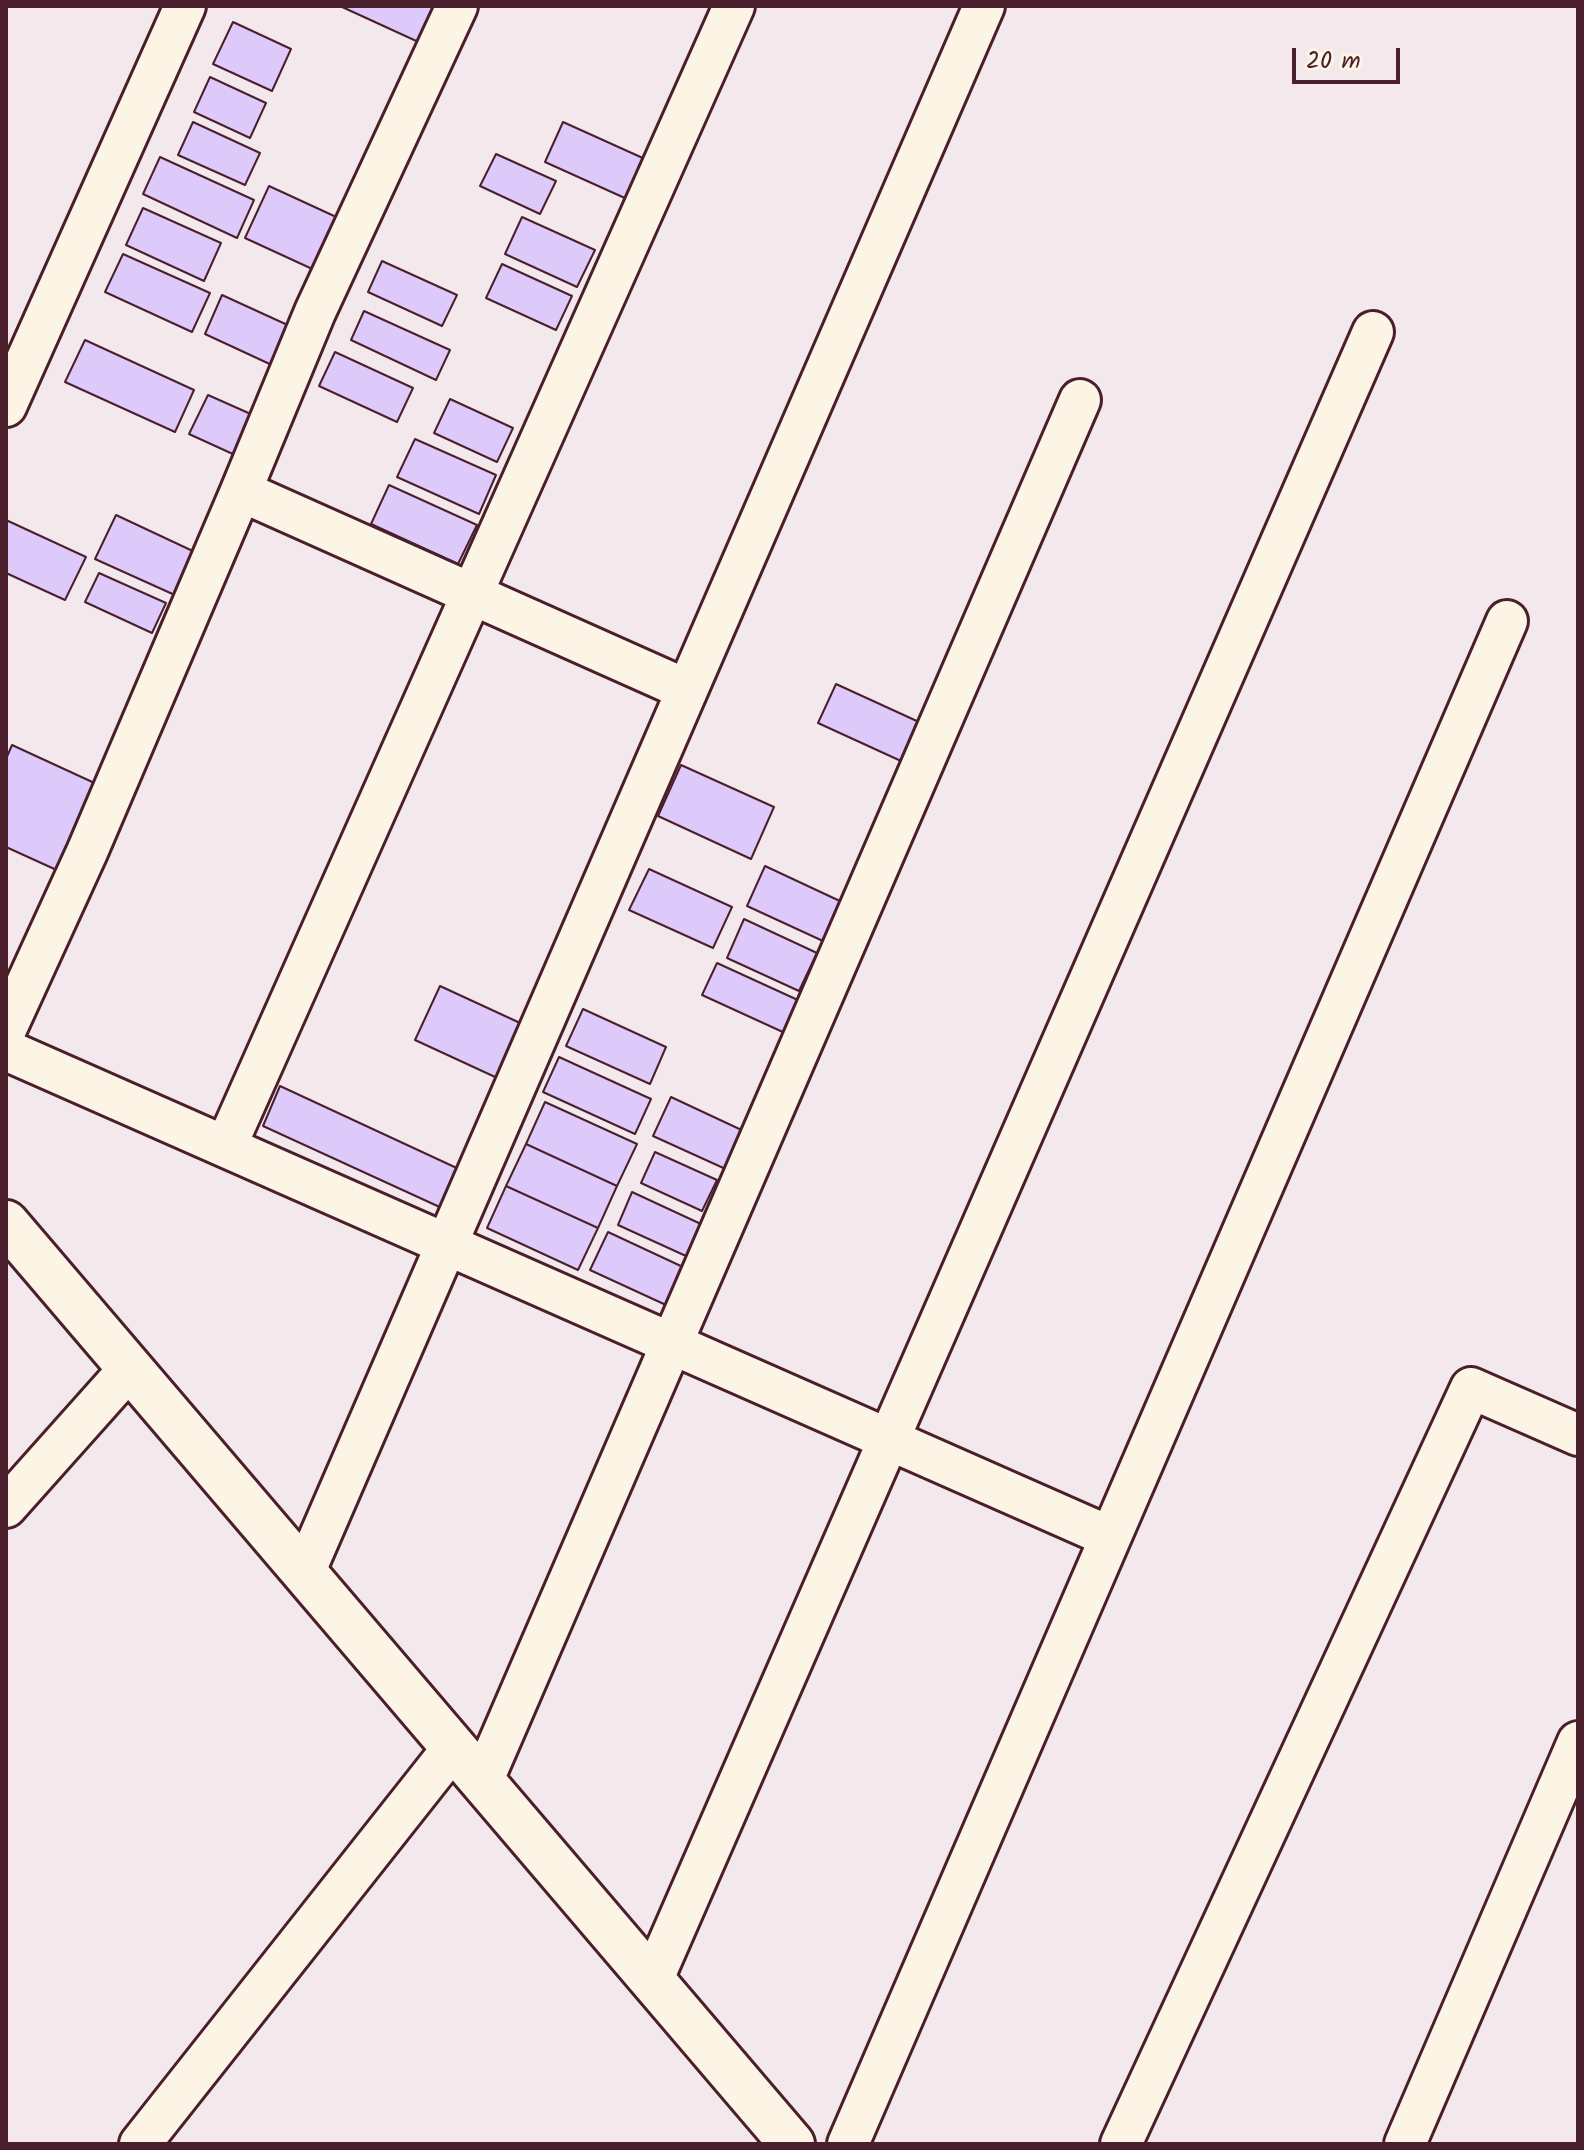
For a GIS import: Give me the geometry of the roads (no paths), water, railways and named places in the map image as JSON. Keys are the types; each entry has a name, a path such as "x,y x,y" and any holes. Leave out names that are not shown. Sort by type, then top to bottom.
{"main road":[{"path":"6,1223 792,2144"}],"street":[{"path":"6,406 185,6"},
{"path":"6,1029 87,852 315,312 457,6"},
{"path":"226,1146 734,6"},
{"path":"304,1573 984,6"},
{"path":"652,1981 1373,332"},
{"path":"482,1782 1080,400"},
{"path":"241,491 687,690"},
{"path":"848,2144 1507,621"},
{"path":"6,1050 1110,1537"},
{"path":"6,1507 130,1368"},
{"path":"1121,2144 1471,1388 1578,1435"},
{"path":"1405,2144 1578,1742"},
{"path":"140,2144 453,1748"}]}
